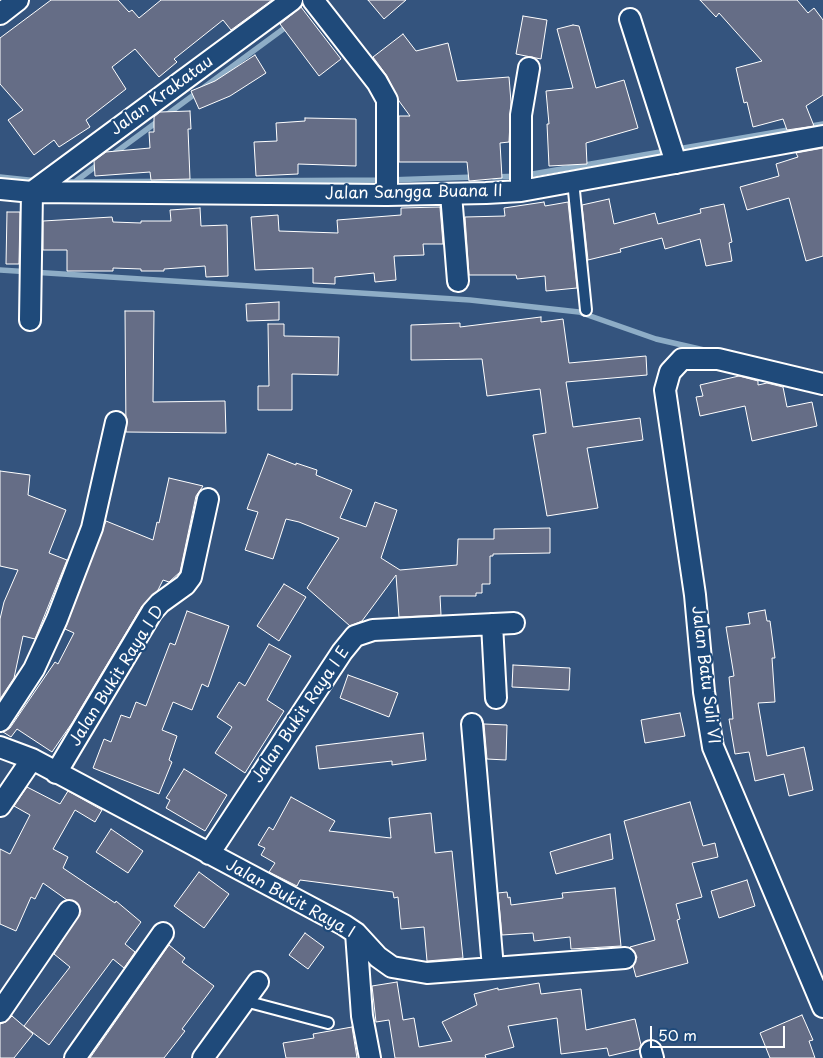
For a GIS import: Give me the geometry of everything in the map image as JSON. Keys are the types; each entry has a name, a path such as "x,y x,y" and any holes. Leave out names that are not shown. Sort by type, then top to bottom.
{"street":[{"path":"0,14 18,0"},
{"name":"Jalan Krakatau","path":"32,192 292,0"},
{"path":"313,0 377,82 387,100 387,195"},
{"path":"630,19 676,163"},
{"path":"521,191 521,115 528,68"},
{"name":"Jalan Sangga Buana II","path":"0,189 32,192 387,195 521,191 823,138"},
{"path":"30,320 32,192"},
{"path":"451,194 458,281"},
{"name":"Jalan Batu Suli VI","path":"823,384 718,359 682,359 670,372 665,390 695,595 704,692 713,747 823,1007"},
{"path":"0,721 34,669 57,619 92,528 116,422"},
{"name":"Jalan Bukit Raya I D","path":"56,773 152,612 160,603 186,585 191,577 208,499"},
{"name":"Jalan Bukit Raya I E","path":"209,854 342,652 355,636 373,630 514,623"},
{"path":"492,624 496,698"},
{"path":"472,724 493,968"},
{"name":"Jalan Bukit Raya I","path":"0,747 32,759 344,925 356,933 378,957 392,967 427,973 625,958"},
{"path":"0,806 32,759"},
{"path":"0,1012 69,911"},
{"path":"75,1058 163,933"},
{"path":"356,933 362,1016 370,1058"},
{"path":"203,1058 258,982"}],"lane":[{"path":"573,181 586,310"},
{"path":"244,1001 328,1023"}],"building":[{"path":"51,0 118,0 129,12 132,10 139,18 161,0 272,0 231,30 223,20 174,59 177,62 159,77 135,49 112,67 126,89 86,120 90,127 59,147 54,140 34,155 8,120 23,110 0,84 0,38"},
{"path":"368,0 406,0 384,19"},
{"path":"700,0 797,0 808,13 814,8 823,20 823,95 806,106 814,126 787,130 783,119 753,127 747,102 744,103 736,68 762,61 719,13 716,17"},
{"path":"301,7 341,59 319,76 280,24"},
{"path":"523,16 547,20 541,59 516,54"},
{"path":"573,25 579,26 596,88 624,80 638,128 586,143 587,164 549,166 547,124 549,124 546,91 573,88 557,29"},
{"path":"403,34 416,51 448,43 457,81 509,77 511,102 509,142 500,143 502,178 469,181 467,162 399,162 399,116 410,116 399,101 387,76 373,57"},
{"path":"255,55 266,73 230,96 199,109 191,91 215,81"},
{"path":"190,111 191,129 188,129 190,179 151,180 150,172 95,176 94,161 106,152 150,148 149,132 154,132 154,117 160,112"},
{"path":"305,118 356,119 356,166 298,164 298,174 256,176 254,142 277,141 276,123 305,121"},
{"path":"823,148 823,256 806,261 789,198 747,210 740,187 779,176 776,164 798,157 796,153"},
{"path":"609,199 614,224 655,213 658,224 701,213 700,209 724,204 732,242 729,243 732,261 706,266 700,239 665,249 662,238 620,249 621,252 588,260 582,205"},
{"path":"544,202 545,206 568,202 577,288 546,291 545,276 517,279 516,275 469,275 465,217 505,216 504,208"},
{"path":"440,207 443,244 423,244 424,255 394,256 396,280 375,282 374,273 335,277 335,284 313,283 313,268 255,270 251,217 278,215 279,231 338,233 337,220 401,215 401,208"},
{"path":"200,208 201,226 227,225 228,276 206,277 205,266 164,269 164,271 113,268 113,271 67,271 67,250 43,250 43,221 112,217 113,222 171,221 170,210"},
{"path":"7,212 20,212 19,264 6,264"},
{"path":"279,302 279,320 247,321 246,304"},
{"path":"125,311 154,311 153,402 225,401 226,433 126,432"},
{"path":"541,317 541,322 563,319 569,363 646,356 647,375 566,382 573,427 640,418 643,440 587,448 598,508 547,516 533,435 546,433 540,389 487,396 482,359 411,360 411,325 460,323 460,327"},
{"path":"268,324 284,324 284,336 339,337 338,375 292,374 292,410 258,410 258,386 269,386"},
{"path":"739,376 758,381 758,385 767,383 783,387 787,407 812,402 817,426 752,441 745,406 700,416 696,397 703,396 700,385"},
{"path":"268,454 296,465 296,463 317,470 316,475 352,490 340,518 366,527 375,502 397,510 381,558 400,570 457,565 458,539 494,539 494,529 550,528 550,553 493,554 493,556 490,556 490,584 482,584 482,593 476,593 476,596 440,596 441,615 399,617 396,575 362,621 350,626 307,588 339,538 299,522 286,519 273,559 245,550 258,512 247,509"},
{"path":"0,471 30,475 28,495 66,510 49,553 67,560 35,639 23,636 14,678 0,699 0,619 4,602 18,570 0,566"},
{"path":"169,478 203,486 196,496 180,572 169,582 163,580 158,590 142,606 72,723 52,752 17,729 11,737 3,732 10,728 55,662 58,664 74,633 65,629 106,521 153,540 157,522 159,523"},
{"path":"284,584 306,597 279,641 257,626"},
{"path":"765,610 767,621 770,621 775,658 772,658 775,702 758,703 767,756 804,747 813,790 789,796 784,774 755,781 749,752 735,754 729,719 733,719 729,677 734,676 726,627 750,624 748,613"},
{"path":"187,611 229,626 208,687 202,684 192,710 173,702 162,730 177,736 169,760 172,762 159,794 93,768 104,739 111,742 121,715 130,718 136,702 146,706 170,643 175,645"},
{"path":"269,644 291,656 267,700 284,711 245,773 215,753 232,727 217,717 239,682 245,686"},
{"path":"513,665 570,668 569,690 512,687"},
{"path":"348,675 398,693 389,717 340,698"},
{"path":"680,713 685,736 645,743 641,720"},
{"path":"484,724 507,725 506,760 487,759"},
{"path":"423,733 426,760 392,765 392,761 319,769 316,746"},
{"path":"184,769 227,795 205,831 166,808 170,800 166,798"},
{"path":"27,787 60,804 68,791 102,810 95,822 75,810 53,849 68,857 63,868 115,903 116,901 141,922 125,944 135,952 124,968 113,959 49,1045 24,1026 70,967 54,954 81,911 76,902 67,900 43,883 35,899 31,897 16,931 0,924 0,849 10,854 30,815 14,806"},
{"path":"291,797 335,821 329,831 391,838 389,818 431,813 435,853 452,851 463,958 427,961 424,927 401,929 398,897 394,898 393,892 300,880 297,886 269,872 275,863 261,855 265,848 258,845 269,827 273,830"},
{"path":"690,802 703,846 715,843 718,857 692,863 702,897 676,904 680,919 677,920 688,963 636,977 633,966 637,957 630,947 655,940 624,821"},
{"path":"111,829 143,851 128,873 96,852"},
{"path":"610,834 613,859 556,874 550,852"},
{"path":"199,872 229,894 204,928 174,906"},
{"path":"747,880 755,906 719,918 711,891"},
{"path":"615,888 621,946 571,949 570,937 534,941 533,933 502,935 498,893 507,892 511,905 563,898 562,893"},
{"path":"305,933 324,947 308,969 289,955"},
{"path":"169,945 185,958 182,962 214,986 182,1029 185,1031 164,1058 90,1058"},
{"path":"397,982 403,1020 414,1018 419,1047 452,1041 442,1022 477,1005 474,994 498,988 498,990 539,983 541,994 581,989 586,1030 635,1019 641,1045 639,1049 609,1056 607,1048 561,1054 557,1018 508,1026 514,1047 485,1055 486,1058 395,1058 389,1020 376,1022 372,986"},
{"path":"802,1015 813,1040 809,1041 815,1058 770,1058 760,1033"},
{"path":"12,1016 33,1034 14,1058 0,1058 0,1024 6,1022"},
{"path":"352,1027 357,1058 286,1058 283,1043 314,1038 313,1034"}],"waterway":[{"path":"112,155 290,24"},
{"path":"494,177 521,176 823,124"},
{"path":"76,181 100,163"},
{"path":"0,177 38,181"},
{"path":"57,182 388,180 475,177"},
{"path":"0,270 470,300 579,312 656,339 704,350"}]}
